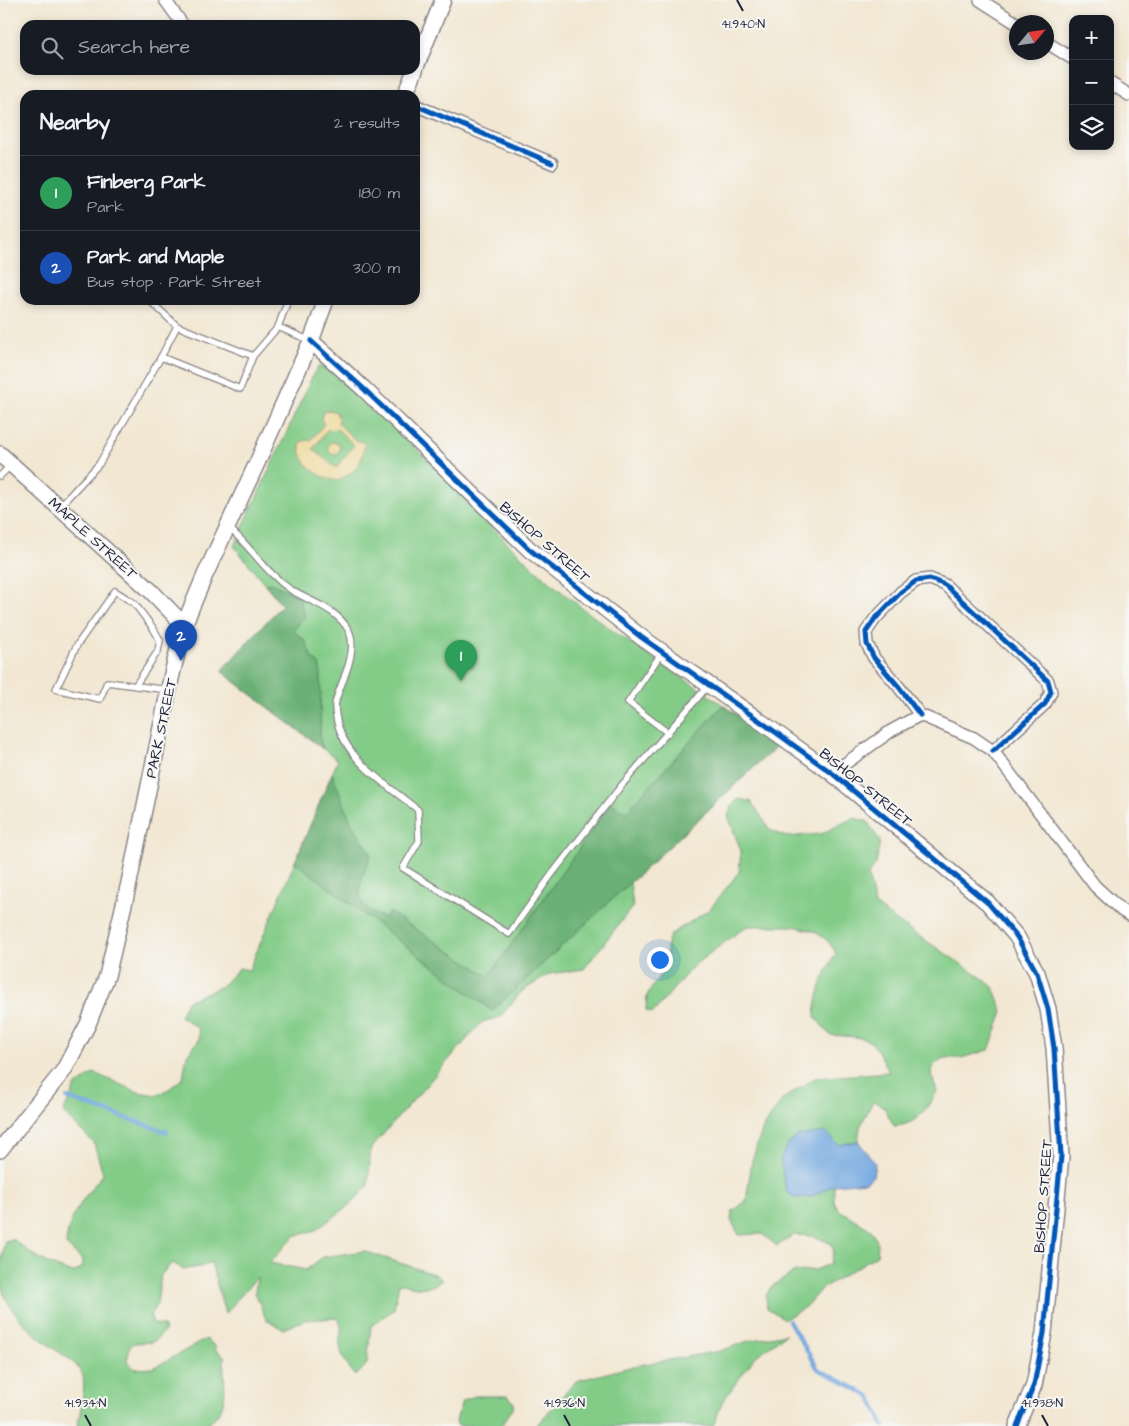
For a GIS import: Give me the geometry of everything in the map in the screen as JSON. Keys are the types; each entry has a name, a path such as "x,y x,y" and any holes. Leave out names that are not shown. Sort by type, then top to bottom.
{"street":[{"path":"165,0 179,20"},
{"path":"420,58 444,0"},
{"path":"980,0 1009,19"},
{"path":"1054,47 1069,56"},
{"path":"407,90 413,75"},
{"path":"1114,86 1129,95"},
{"path":"420,107 552,163"},
{"name":"PARK STREET","path":"0,1150 64,1070 88,1024 107,976 129,883 168,690 184,625 311,341 324,305"},
{"name":"BISHOP STREET","path":"311,341 364,389 529,548 610,614 832,774 988,904 1017,937 1037,973 1048,1009 1054,1048 1061,1156 1044,1333 1034,1385 1017,1426"},
{"name":"MAPLE STREET","path":"6,459 151,591 184,625"},
{"path":"993,751 1045,704 1051,692 1048,681 945,585 930,579 916,581 901,592 875,619 866,632 867,644 874,658 920,715 974,738 993,751 1095,886 1129,915"},
{"path":"832,774 892,731 920,715"}],"lane":[{"path":"154,305 177,326 253,356"},
{"path":"161,357 240,389 253,356 278,327 286,305"},
{"path":"59,507 99,464 177,326"},
{"path":"278,327 311,341"},
{"path":"0,476 6,459"},
{"path":"227,526 272,574 291,590 317,602 328,610 348,630 352,648 350,662 335,706 337,716 344,737 362,765 418,810 419,841 403,868 509,934 621,786 710,685"},
{"path":"135,686 158,651 160,640 134,604 115,591 77,646 56,689 100,699 107,682 135,686 168,690"},
{"path":"662,652 628,702 668,733"}],"green space":[{"path":"319,366 327,369 404,436 507,542 557,588 611,629 778,745 630,883 633,906 584,969 550,974 522,991 500,1017 482,1022 371,1148 368,1186 351,1204 316,1230 294,1236 270,1263 306,1270 323,1257 364,1251 436,1275 442,1280 437,1284 426,1287 399,1283 394,1309 371,1326 367,1364 356,1376 350,1369 341,1350 341,1327 338,1318 304,1320 283,1329 266,1319 255,1292 257,1277 225,1314 211,1262 201,1267 184,1269 172,1263 161,1275 157,1304 150,1315 153,1323 163,1326 165,1331 153,1342 134,1343 130,1347 127,1361 135,1369 153,1368 206,1339 216,1347 215,1350 225,1357 225,1392 219,1412 205,1426 77,1426 84,1384 82,1373 73,1362 45,1342 22,1322 10,1305 5,1296 1,1281 5,1241 13,1239 41,1259 73,1273 82,1268 82,1260 66,1245 67,1235 78,1207 103,1174 94,1143 63,1113 75,1087 94,1073 138,1092 156,1095 169,1089 183,1078 187,1055 199,1040 198,1028 180,1016 187,1001 222,986 239,968 249,970 338,760 221,671 282,605 234,546 314,373"},
{"path":"271,583 298,596 305,616 293,631 305,640 312,658 319,664 321,674 320,740 323,749 221,671 282,605 265,584"},
{"path":"723,705 778,745 492,1011 295,862 332,773 351,822 371,855 360,884 361,901 366,908 374,914 386,918 389,912 489,976 611,803 626,812"},
{"path":"738,799 751,801 770,830 787,837 821,834 853,818 867,821 880,841 876,864 868,875 875,905 993,987 1003,1012 989,1050 961,1058 943,1058 933,1066 931,1074 937,1092 929,1105 915,1120 894,1126 884,1107 873,1101 860,1127 858,1141 839,1145 795,1198 810,1197 834,1185 834,1202 838,1209 871,1230 878,1243 877,1255 821,1289 805,1307 785,1319 767,1308 766,1296 771,1287 794,1272 815,1270 830,1264 834,1251 830,1243 813,1236 794,1235 777,1246 762,1234 739,1235 731,1220 732,1212 746,1201 752,1160 763,1128 783,1099 815,1078 889,1072 878,1050 868,1040 830,1035 815,1017 817,1000 822,984 836,953 828,941 814,931 793,926 747,926 694,965 653,1013 646,1011 647,995 667,965 667,943 671,934 709,910 739,872 741,851 728,816 732,805"},
{"path":"786,1334 755,1357 723,1401 713,1426 536,1426 576,1381 634,1366 720,1351 748,1341"},
{"path":"475,1396 508,1396 514,1403 513,1408 501,1426 458,1426 456,1421 462,1401"}],"sand":[{"path":"330,410 336,412 339,419 338,423 356,441 361,441 365,445 357,467 338,481 324,477 312,470 303,459 301,452 300,444 303,441 311,440 324,424 321,419 323,412","holes":["337,429 354,445 336,468 313,449 327,430"]},
{"path":"332,442 336,442 340,448 336,454 332,454 328,450 328,446"}],"water":[{"path":"826,1132 839,1145 858,1141 875,1163 873,1176 866,1182 834,1185 810,1197 795,1198 786,1191 780,1159 789,1143 799,1136"}],"waterway":[{"path":"67,1098 167,1132"},
{"path":"789,1321 818,1369 870,1396 884,1426"}],"cycle path":[{"path":"420,107 552,163"},
{"path":"311,341 364,389 529,549 641,637 832,773 988,903 1017,937 1037,973 1048,1009 1054,1048 1061,1156 1044,1333 1034,1385 1017,1426"},
{"path":"920,715 874,658 867,644 866,632 875,619 901,592 916,581 930,579 945,585 1048,681 1051,692 1045,704 993,751"}],"place":[{"name":"Park and Maple","path":"181,661"},
{"name":"Finberg Park","path":"461,681"}]}
